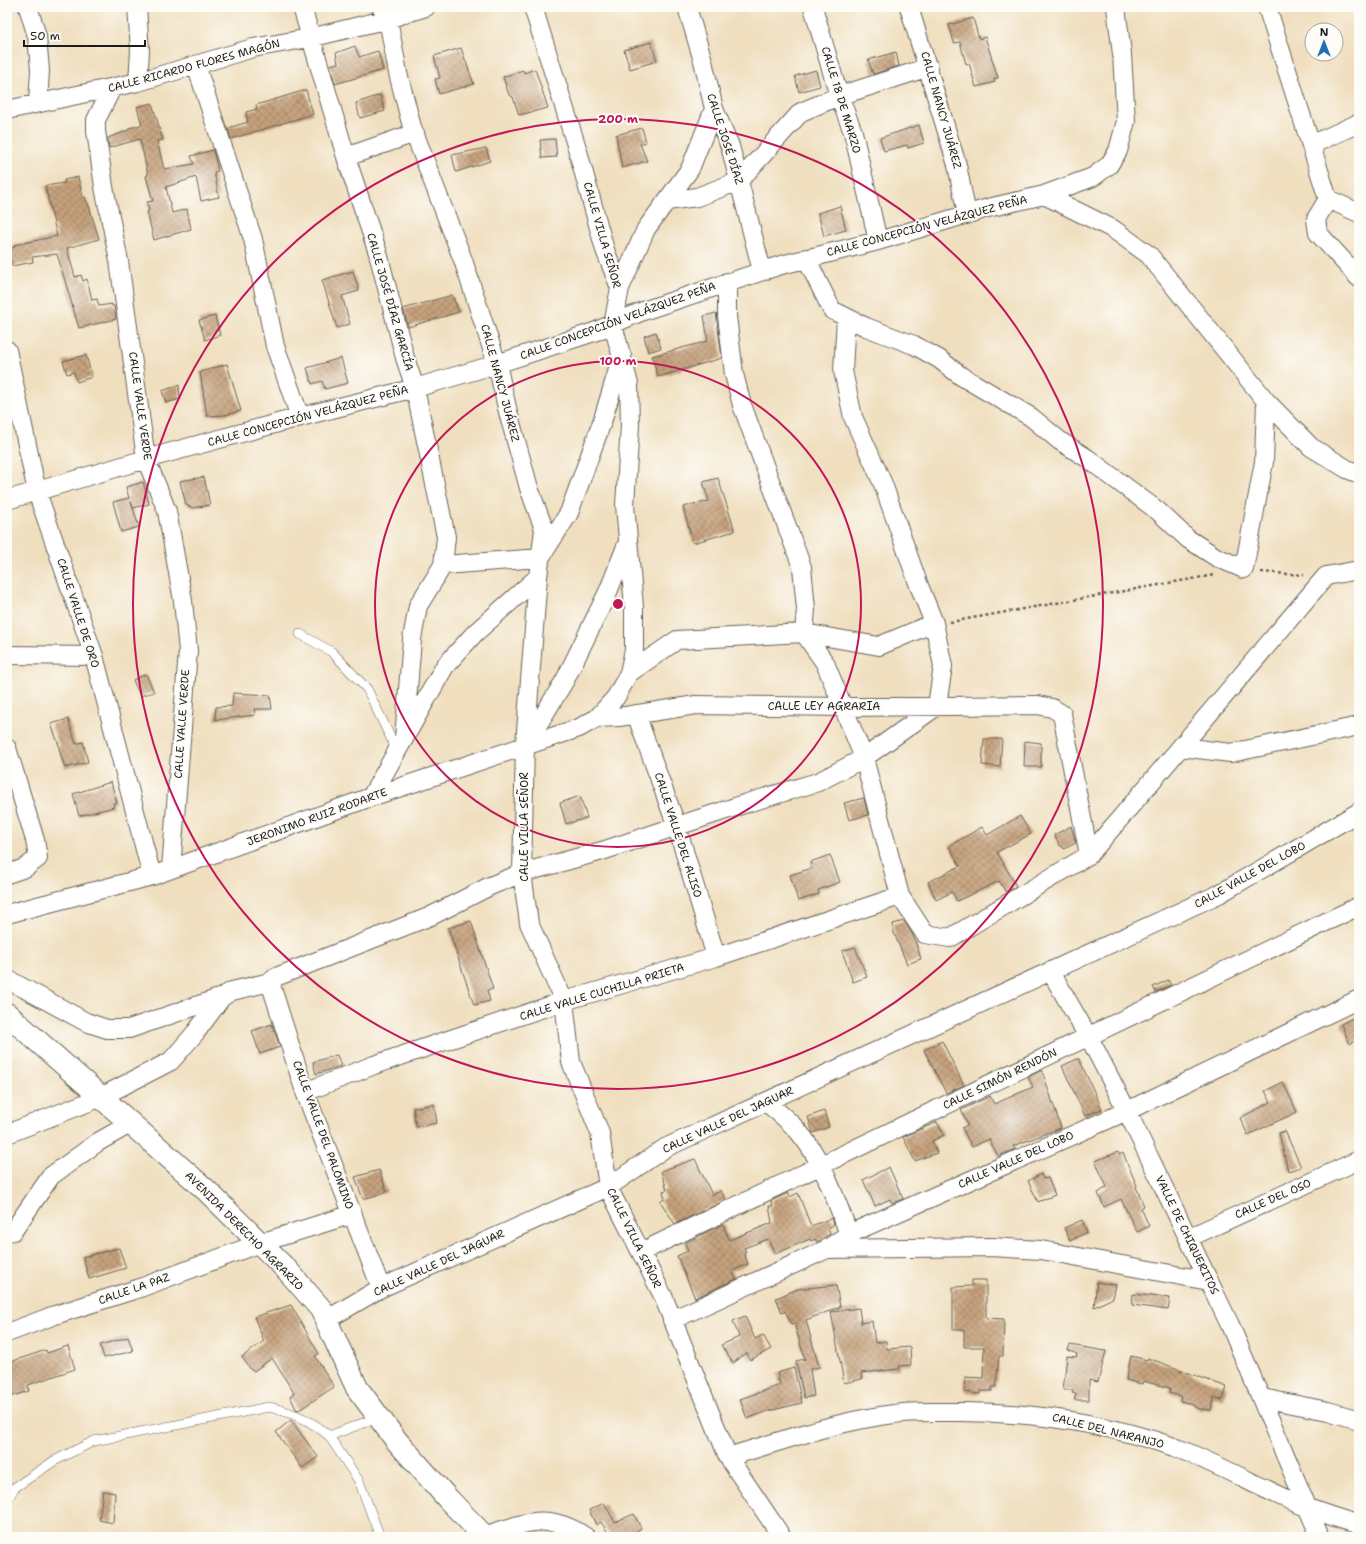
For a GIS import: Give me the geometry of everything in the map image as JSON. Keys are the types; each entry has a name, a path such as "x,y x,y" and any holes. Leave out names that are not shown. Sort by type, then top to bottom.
{"street":[{"path":"28,7 37,36 40,70 38,103"},
{"path":"137,7 140,51 138,82"},
{"name":"CALLE JOSÉ DÍAZ GARCÍA","path":"302,7 346,157 378,253 405,358 416,388 446,537 443,565 418,606 412,639 400,745"},
{"name":"CALLE RICARDO FLORES MAGÓN","path":"7,110 138,82 253,48 310,38 384,13 426,7"},
{"name":"CALLE VILLA SEÑOR","path":"533,7 577,148 605,250 620,288 613,325 629,384 630,425 625,505 634,607 634,650 629,673 616,697"},
{"name":"CALLE JOSÉ DÍAZ","path":"687,7 703,60 714,109 730,146 762,271"},
{"name":"CALLE 18 DE MARZO","path":"813,7 839,96 853,132 878,241"},
{"name":"CALLE NANCY JUÁREZ","path":"909,7 929,67 958,165 967,215"},
{"name":"CALLE CONCEPCIÓN VELÁZQUEZ PEÑA","path":"7,500 146,459 300,417 416,388 497,364 613,325 643,311 762,271 806,258 878,241 988,208 1044,195 1093,177 1109,165 1118,151 1126,121 1122,54 1116,7"},
{"path":"1267,7 1328,199 1359,213"},
{"name":"CALLE NANCY JUÁREZ","path":"384,13 414,133 463,260 497,364 508,412 529,488 544,529 538,577 525,746"},
{"path":"196,65 253,239 275,346 300,417"},
{"path":"667,201 697,197 739,181 800,112 839,96 929,67"},
{"name":"CALLE VALLE VERDE","path":"112,88 96,120 96,131 104,188 119,261 146,459 167,511 183,601 188,651 171,869"},
{"path":"620,288 646,229 690,169 714,109"},
{"path":"1311,145 1359,123"},
{"path":"346,157 414,133"},
{"path":"1044,195 1113,229 1149,255 1266,401 1311,447 1347,469 1359,474"},
{"path":"1328,199 1316,219 1318,233 1359,278"},
{"path":"806,258 832,310 914,345 939,359 961,376 1031,417 1060,441 1087,458 1158,510 1188,539 1216,557 1244,569 1264,462 1266,401"},
{"path":"727,282 727,316 734,374 742,405 802,567 806,609 804,633 825,663 864,758 900,896 925,934 950,938 1089,855 1326,576 1359,570"},
{"path":"7,979 86,1022 107,1029 129,1029 222,997 242,987 270,982 276,977 431,916 490,886 522,873 602,851 747,803 818,782 864,758 937,706 943,666 934,623 918,583 883,484 853,417 843,371 846,317"},
{"name":"CALLE VALLE DE ORO","path":"7,350 37,492 94,656 152,876"},
{"path":"443,565 540,558 569,514 602,422 622,356"},
{"name":"CALLE VILLA SEÑOR","path":"628,541 608,592 565,680 525,746 522,873 529,923 564,1001 571,1062 600,1133 608,1187 663,1296 728,1457 782,1537"},
{"path":"370,797 445,666 474,634 538,577"},
{"path":"629,673 677,640 804,633 878,646 934,623"},
{"path":"7,655 94,656"},
{"name":"JERONIMO RUIZ RODARTE","path":"7,914 152,876 370,797 579,728 597,718 616,697"},
{"name":"CALLE LEY AGRARIA","path":"597,718 696,705 842,707 1038,705 1052,708 1062,714 1089,855"},
{"name":"CALLE VALLE DEL ALISO","path":"636,714 677,827 716,956"},
{"path":"1181,747 1231,753 1359,726"},
{"path":"7,748 35,840 38,858 25,868 7,874"},
{"name":"CALLE VALLE DEL LOBO","path":"1051,972 1219,894 1359,812"},
{"name":"CALLE VALLE CUCHILLA PRIETA","path":"305,1092 374,1065 564,1001 716,956 900,896"},
{"name":"CALLE SIMÓN RENDÓN","path":"641,1252 1359,906"},
{"name":"VALLE DE CHIQUERITOS","path":"1051,972 1088,1037 1127,1111 1209,1281 1262,1398 1305,1506 1320,1537"},
{"name":"CALLE VALLE DEL JAGUAR","path":"326,1320 382,1288 608,1187 665,1148 1051,972"},
{"name":"CALLE VALLE DEL PALOMINO","path":"270,982 305,1092 382,1288"},
{"path":"7,1134 99,1098 171,1061 196,1032 222,997"},
{"name":"CALLE VALLE DEL LOBO","path":"672,1320 827,1249 849,1234 1127,1111 1359,999"},
{"name":"AVENIDA DERECHO AGRARIO","path":"7,1014 99,1098 206,1190 288,1271 321,1309 357,1388 396,1440 444,1495 484,1536"},
{"path":"766,1102 798,1131 828,1180 849,1234"},
{"path":"7,1232 13,1231 51,1176 98,1142 130,1124"},
{"name":"CALLE DEL OSO","path":"1188,1238 1359,1160"},
{"name":"CALLE LA PAZ","path":"7,1333 55,1315 140,1288 260,1243 353,1214"},
{"path":"827,1249 992,1247 1041,1250 1209,1281"},
{"path":"1262,1398 1328,1411 1359,1420"},
{"name":"CALLE DEL NARANJO","path":"728,1457 859,1420 894,1414 1011,1412 1045,1416 1109,1429 1173,1447 1236,1473 1305,1506 1359,1526"},
{"path":"484,1536 522,1524 536,1521 554,1521 568,1526 586,1537"}],"lane":[{"path":"300,634 332,652 367,689 400,745"},
{"path":"7,1501 14,1488 54,1461 94,1441 269,1407 290,1412 320,1428 329,1436 359,1481 380,1537"},
{"path":"329,1436 379,1417"}],"path":[{"path":"934,623 959,622 1244,569 1284,575 1326,576"}],"building":[{"path":"973,18 979,39 985,37 998,78 994,79 995,82 976,87 969,63 966,64 960,42 954,43 949,25"},
{"path":"651,42 657,61 630,69 624,50"},
{"path":"355,46 359,57 378,51 383,70 335,84 330,65 338,63 336,53"},
{"path":"461,48 474,84 439,94 435,79 440,78 434,56"},
{"path":"896,52 899,66 873,74 868,60"},
{"path":"535,69 548,108 519,115 513,97 509,95 503,77 523,70 524,73"},
{"path":"816,70 820,86 799,92 795,76"},
{"path":"306,90 313,114 231,139 228,128 248,122 246,112 257,109 256,105"},
{"path":"380,95 385,111 360,118 356,103"},
{"path":"152,103 163,140 157,141 164,169 194,164 191,156 213,150 218,171 214,172 219,197 201,201 196,177 166,187 172,213 187,209 191,229 154,240 147,212 149,211 147,202 153,201 146,176 148,175 140,139 109,148 108,138 129,130 129,128 142,125 137,107"},
{"path":"919,125 924,143 908,148 907,145 884,151 880,138"},
{"path":"642,128 646,142 640,144 647,161 622,168 616,135"},
{"path":"555,139 557,157 542,158 540,140"},
{"path":"486,148 490,161 456,172 452,155"},
{"path":"78,177 83,198 85,197 89,206 99,239 67,248 75,277 81,275 83,281 87,279 92,300 97,299 99,306 112,304 112,306 114,306 116,319 79,328 57,254 32,257 33,262 12,266 7,249 15,247 14,245 57,236 45,186 65,183 64,180"},
{"path":"840,206 846,230 824,236 818,213"},
{"path":"353,271 359,291 342,296 350,324 337,328 322,280"},
{"path":"452,295 459,312 408,327 403,309"},
{"path":"716,313 722,358 658,377 652,356 708,341 704,316"},
{"path":"215,316 220,335 205,340 199,320"},
{"path":"656,332 661,348 648,352 644,336"},
{"path":"86,355 92,377 77,382 74,372 67,374 63,361"},
{"path":"341,358 348,383 325,389 322,381 312,384 307,368"},
{"path":"227,364 241,411 225,415 207,416 200,372"},
{"path":"179,385 180,399 166,403 162,391"},
{"path":"204,477 210,505 193,508 186,505 180,481"},
{"path":"718,478 735,531 693,543 683,507 709,501 703,482"},
{"path":"143,482 149,504 133,508 131,502 139,527 121,532 113,502 129,498 126,487"},
{"path":"146,674 154,692 140,696 133,680"},
{"path":"233,693 270,695 272,709 254,709 255,715 215,720 216,707 232,706"},
{"path":"68,719 76,744 83,742 88,762 65,768 59,749 60,748 51,724"},
{"path":"984,739 1002,739 1000,767 982,765"},
{"path":"1025,741 1041,743 1041,767 1024,767"},
{"path":"111,782 117,803 113,803 114,807 79,816 73,794"},
{"path":"580,796 587,818 566,824 560,803"},
{"path":"864,798 868,815 849,820 844,803"},
{"path":"1020,816 1031,834 997,852 1016,886 1006,892 999,881 957,901 952,892 936,900 928,882 960,866 949,846 982,827 987,835"},
{"path":"1071,826 1076,843 1064,849 1060,846 1054,835"},
{"path":"830,855 840,882 818,890 819,894 798,901 790,875 812,868 810,862"},
{"path":"471,921 493,989 487,990 490,1001 474,1005 448,928"},
{"path":"904,921 913,935 921,959 907,964 894,933 893,924"},
{"path":"855,947 867,977 853,982 842,951"},
{"path":"1168,980 1171,985 1156,992 1153,987"},
{"path":"1359,1015 1359,1039 1350,1044 1341,1024"},
{"path":"272,1024 280,1047 260,1054 252,1031"},
{"path":"942,1041 964,1085 946,1093 924,1050"},
{"path":"337,1055 341,1066 316,1074 313,1062"},
{"path":"1079,1059 1102,1109 1085,1116 1062,1066"},
{"path":"1042,1070 1061,1128 1013,1146 1015,1149 998,1156 989,1139 972,1147 962,1128 968,1125 961,1110 990,1096 994,1104 1033,1087 1028,1077"},
{"path":"1283,1082 1297,1112 1248,1135 1240,1118 1271,1102 1265,1091"},
{"path":"434,1104 437,1123 416,1127 413,1108"},
{"path":"824,1111 829,1127 813,1133 808,1117"},
{"path":"937,1122 944,1135 932,1141 937,1153 915,1161 903,1137"},
{"path":"1285,1131 1301,1167 1288,1171 1279,1133"},
{"path":"1118,1152 1119,1155 1123,1153 1137,1186 1136,1187 1144,1206 1141,1208 1149,1226 1137,1232 1121,1199 1104,1207 1098,1193 1107,1187 1095,1161"},
{"path":"695,1159 712,1195 721,1191 726,1200 675,1224 660,1201 665,1199 663,1191 667,1190 661,1171"},
{"path":"889,1167 903,1199 892,1203 890,1199 875,1206 863,1180"},
{"path":"379,1170 387,1192 363,1199 355,1177"},
{"path":"1041,1174 1043,1179 1048,1178 1055,1195 1038,1202 1028,1181"},
{"path":"788,1193 790,1197 798,1193 811,1226 832,1218 834,1224 828,1229 830,1234 817,1242 815,1239 811,1241 810,1239 775,1254 768,1239 744,1248 746,1252 744,1253 748,1264 732,1271 736,1279 695,1298 677,1256 688,1251 685,1243 723,1224 729,1240 772,1223 769,1206 773,1206 771,1201"},
{"path":"1082,1220 1087,1232 1070,1241 1064,1228"},
{"path":"119,1248 126,1268 89,1279 83,1257"},
{"path":"972,1280 986,1280 986,1318 1004,1319 1003,1356 999,1356 996,1387 992,1387 992,1391 980,1391 980,1394 964,1392 965,1377 983,1378 984,1347 964,1347 964,1330 953,1330 953,1287 972,1286"},
{"path":"1097,1282 1116,1285 1113,1298 1094,1307"},
{"path":"836,1285 840,1307 806,1320 819,1367 810,1369 814,1396 804,1398 796,1361 805,1359 794,1323 791,1324 785,1311 782,1313 776,1298 798,1289"},
{"path":"1133,1294 1170,1298 1168,1310 1132,1305"},
{"path":"291,1305 319,1354 315,1356 334,1387 299,1410 296,1409 290,1396 294,1393 272,1358 254,1371 251,1370 242,1357 264,1341 254,1317"},
{"path":"859,1308 861,1323 872,1321 875,1343 886,1341 887,1349 910,1347 911,1365 899,1366 900,1369 861,1373 862,1379 844,1383 831,1312"},
{"path":"745,1316 755,1339 763,1335 771,1349 750,1360 747,1353 733,1363 721,1345 739,1337 733,1321"},
{"path":"128,1337 133,1351 104,1358 100,1345"},
{"path":"1070,1345 1106,1351 1098,1382 1089,1380 1089,1400 1074,1400 1076,1394 1072,1393 1073,1390 1063,1390 1067,1356 1076,1357 1077,1354 1068,1350"},
{"path":"68,1346 75,1369 28,1385 29,1391 7,1398 7,1363 46,1350 47,1353"},
{"path":"1131,1356 1147,1360 1148,1358 1227,1387 1223,1400 1213,1397 1211,1410 1200,1409 1193,1406 1193,1404 1180,1401 1181,1396 1169,1393 1170,1388 1143,1381 1142,1384 1126,1380"},
{"path":"794,1368 802,1403 765,1412 747,1419 740,1399 780,1385 777,1373"},
{"path":"291,1420 318,1457 302,1468 276,1432"},
{"path":"103,1491 115,1493 113,1523 99,1520"},
{"path":"604,1503 615,1522 634,1514 641,1528 627,1537 611,1537 601,1522 596,1525 589,1510"}]}
